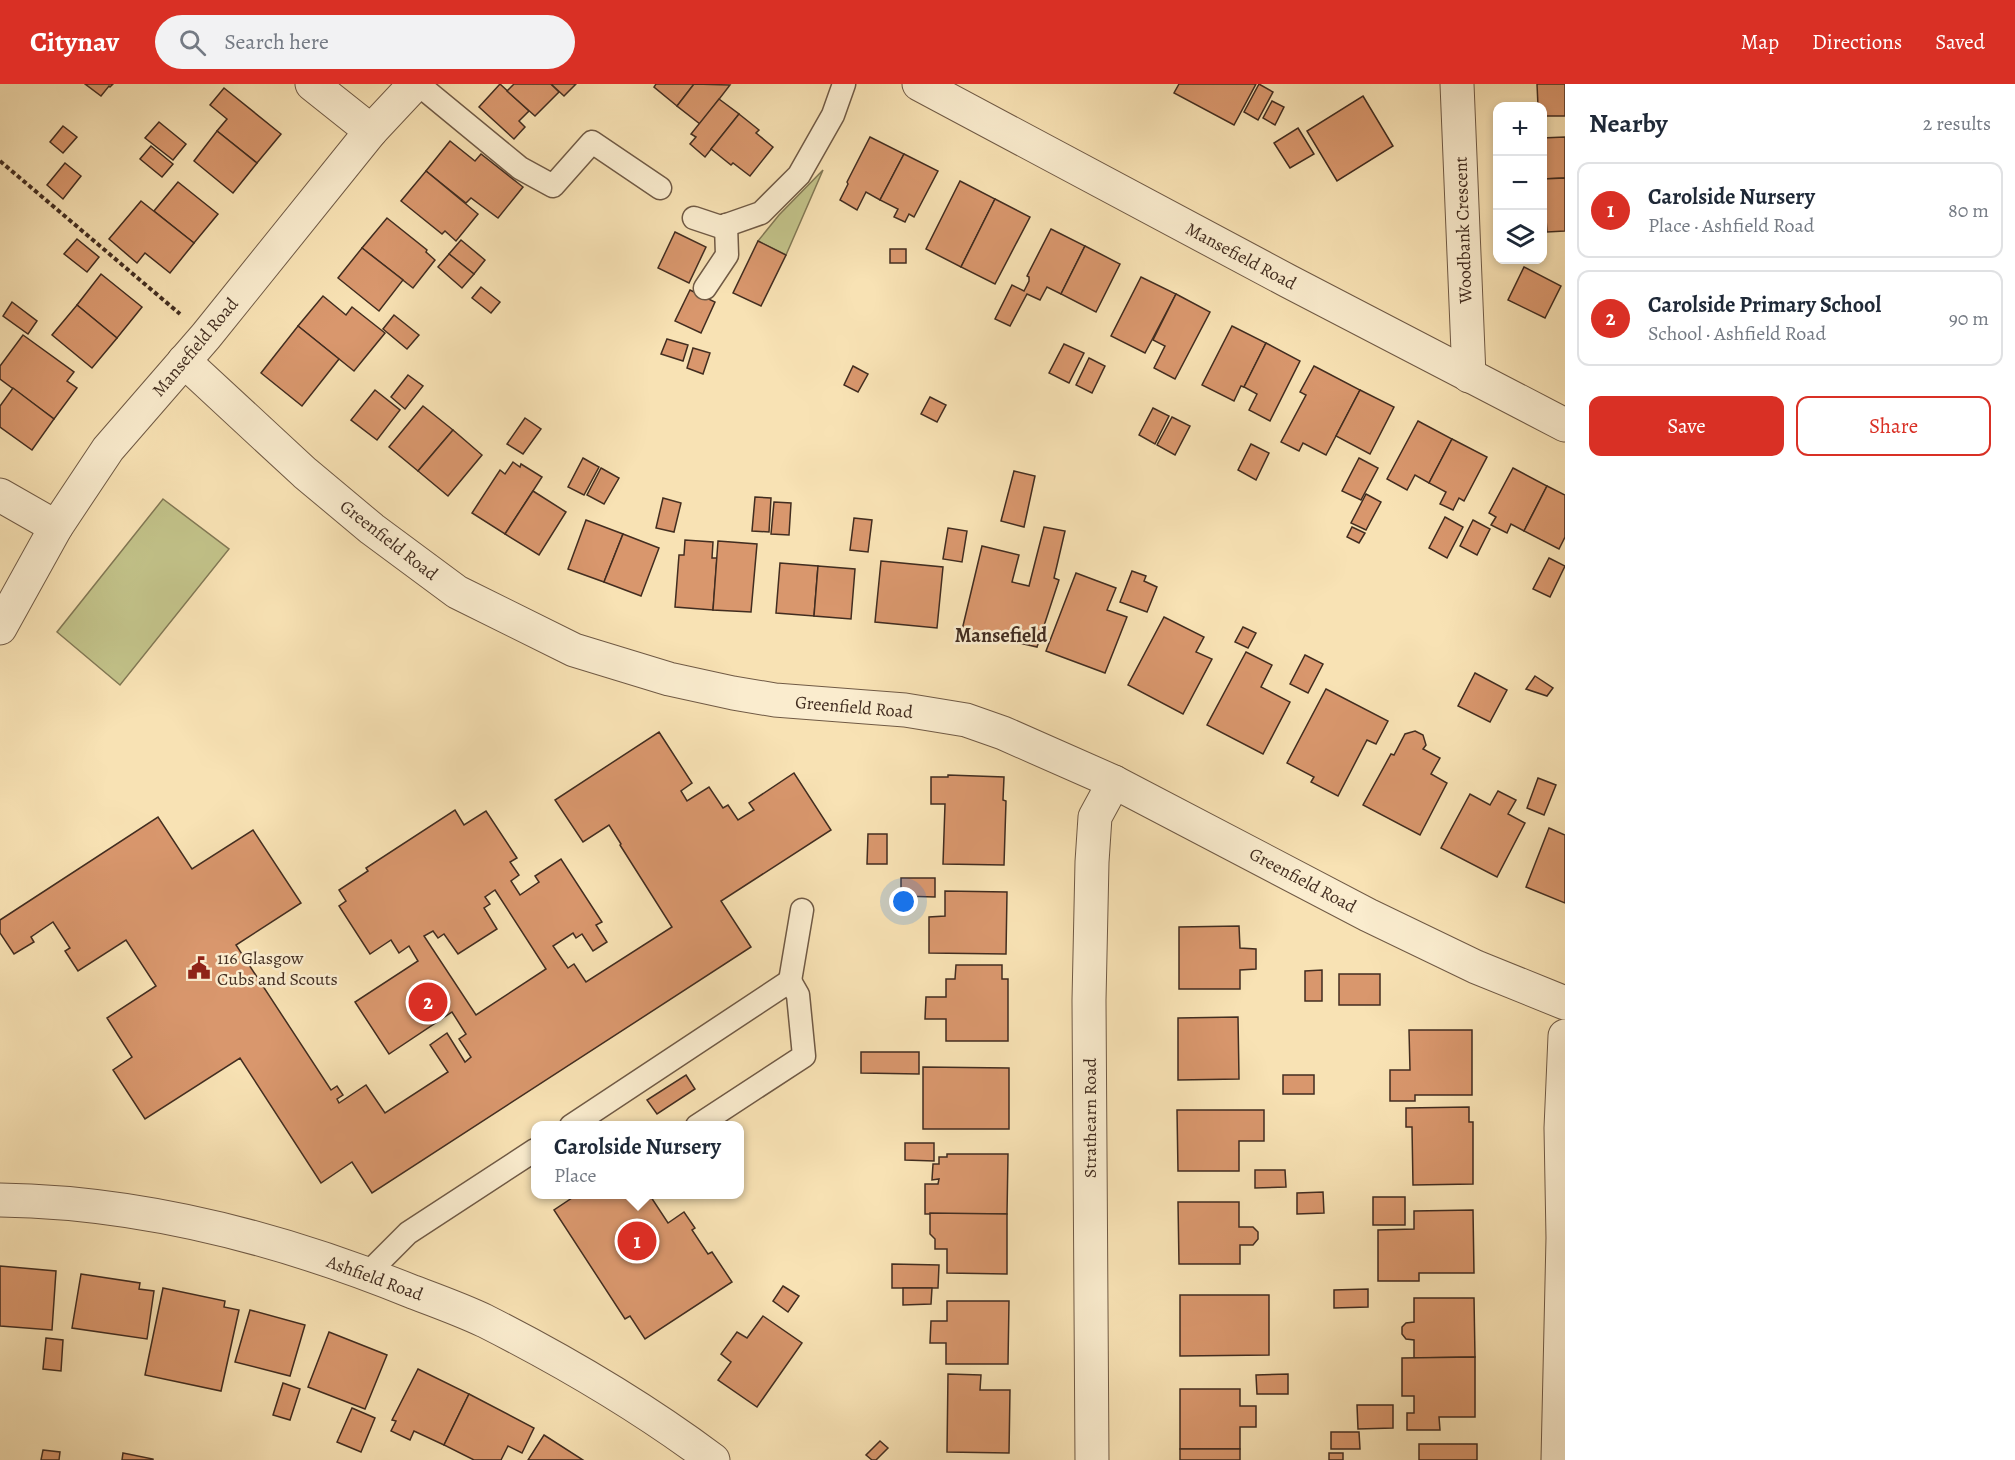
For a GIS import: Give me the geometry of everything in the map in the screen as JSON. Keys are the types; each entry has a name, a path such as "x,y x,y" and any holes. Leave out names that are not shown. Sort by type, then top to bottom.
{"street":[{"path":"312,84 371,131"},
{"name":"Mansefield Road","path":"0,628 56,527 108,449 206,336 371,131 416,84"},
{"name":"Mansefield Road","path":"919,84 1288,281 1565,425"},
{"name":"Woodbank Crescent","path":"1457,84 1469,376"},
{"name":"Greenfield Road","path":"184,361 305,473 372,529 457,592 574,650 669,679 733,693 775,700 906,710 966,720 1003,733 1114,782 1368,915 1476,967 1565,1003"},
{"path":"0,495 56,527"},
{"name":"Strathearn Road","path":"1092,1460 1089,1000 1092,862 1095,817 1114,782"},
{"path":"1558,1460 1565,1036"},
{"name":"Ashfield Road","path":"0,1200 79,1204 194,1223 271,1243 368,1273 483,1320 577,1371 679,1435 713,1460"}],"lane":[{"path":"416,84 520,168 552,186 592,142 660,188"},
{"path":"694,218 721,227 761,213 799,175 833,115 844,84"},
{"path":"705,288 727,255 726,225"},
{"path":"703,1121 804,1056 798,994 790,981 802,910"},
{"path":"577,1121 790,981"},
{"path":"368,1273 408,1233 531,1153"}],"path":[{"path":"0,161 206,336"}],"green space":[{"path":"823,170 786,255 758,241 779,215"},
{"path":"163,499 229,549 120,685 57,632"}],"building":[{"path":"85,84 113,84 101,96"},
{"path":"500,84 529,111 519,121 525,127 514,139 479,107"},
{"path":"514,84 551,84 559,92 535,116 507,91"},
{"path":"551,84 576,84 564,96"},
{"path":"656,84 694,84 677,106 654,87"},
{"path":"694,84 730,85 700,124 677,106"},
{"path":"1179,84 1256,84 1234,125 1174,93"},
{"path":"1259,84 1273,92 1258,120 1244,112"},
{"path":"1537,84 1565,84 1565,116 1547,116 1547,102 1538,102"},
{"path":"224,88 281,134 257,163 217,131 227,119 210,105"},
{"path":"1363,96 1393,146 1337,181 1307,131"},
{"path":"719,99 739,114 705,157 690,144 696,137 691,134"},
{"path":"1272,101 1284,107 1275,125 1263,118"},
{"path":"739,114 759,130 756,133 773,147 750,176 711,149"},
{"path":"159,122 186,144 173,160 145,138"},
{"path":"63,126 77,137 63,153 50,142"},
{"path":"1298,128 1314,154 1290,168 1274,143"},
{"path":"217,131 257,163 233,193 194,161"},
{"path":"870,137 904,154 880,200 866,192 857,210 840,200"},
{"path":"1565,137 1565,178 1547,179 1547,138"},
{"path":"450,141 475,161 481,154 523,187 498,218 471,198 466,203 426,171"},
{"path":"151,146 173,164 162,177 140,159"},
{"path":"904,154 938,171 914,217 909,214 905,222 894,217 898,209 880,200"},
{"path":"65,163 81,176 63,199 47,185"},
{"path":"426,171 478,214 456,241 445,231 442,234 401,201"},
{"path":"1565,178 1565,231 1547,232 1547,179"},
{"path":"960,181 995,199 961,267 926,249"},
{"path":"178,182 218,214 194,243 154,211"},
{"path":"995,199 1030,217 995,284 961,267"},
{"path":"141,201 194,243 170,273 145,253 137,263 109,239"},
{"path":"387,218 427,250 426,252 435,260 413,288 362,248"},
{"path":"1051,229 1085,246 1061,294 1047,287 1040,300 1027,294 1010,326 995,319 1012,285 1024,291 1029,281 1027,276"},
{"path":"675,232 706,247 689,283 658,268"},
{"path":"77,239 99,257 87,272 64,254"},
{"path":"461,240 485,260 474,274 449,254"},
{"path":"758,241 786,255 761,306 733,293"},
{"path":"1085,246 1120,264 1096,312 1061,294"},
{"path":"362,248 403,280 379,311 338,278"},
{"path":"890,249 906,249 906,263 890,263"},
{"path":"449,254 474,274 462,288 438,267"},
{"path":"1524,267 1561,286 1545,318 1508,300"},
{"path":"101,274 142,307 117,338 77,305"},
{"path":"1141,277 1176,294 1145,353 1111,336"},
{"path":"481,287 500,302 491,313 472,298"},
{"path":"690,290 715,302 701,333 675,321"},
{"path":"1176,294 1210,312 1175,379 1154,368 1165,346 1153,340"},
{"path":"323,296 346,315 352,307 385,333 354,371 298,326"},
{"path":"12,302 37,321 28,334 3,316"},
{"path":"77,305 117,338 92,368 52,335"},
{"path":"394,315 419,335 407,349 383,329"},
{"path":"298,326 339,359 302,406 261,373"},
{"path":"1232,326 1266,343 1244,387 1241,386 1234,401 1202,385"},
{"path":"23,335 74,372 67,381 77,388 54,419 0,379 0,366"},
{"path":"667,339 688,345 683,361 661,354"},
{"path":"1266,343 1300,361 1270,421 1249,410 1257,394 1244,387"},
{"path":"1064,344 1084,353 1069,383 1049,373"},
{"path":"693,348 710,353 703,374 687,368"},
{"path":"1089,358 1105,366 1092,393 1076,385"},
{"path":"853,366 868,374 858,392 844,385"},
{"path":"1314,366 1360,390 1326,455 1303,443 1299,451 1281,442 1306,395 1300,392"},
{"path":"408,375 423,386 405,409 391,397"},
{"path":"13,388 54,419 32,450 0,427 0,406"},
{"path":"375,390 400,410 377,440 351,420"},
{"path":"1360,390 1394,407 1370,454 1336,436"},
{"path":"930,397 946,405 937,422 921,414"},
{"path":"423,406 453,430 418,471 389,447"},
{"path":"1153,408 1169,416 1155,444 1139,435"},
{"path":"1172,417 1190,426 1175,455 1157,445"},
{"path":"525,418 541,429 523,454 507,444"},
{"path":"1418,421 1452,439 1429,483 1415,475 1407,490 1387,479"},
{"path":"453,430 482,455 448,496 418,471"},
{"path":"1452,439 1487,457 1464,501 1459,498 1453,510 1440,504 1446,492 1429,483"},
{"path":"1251,444 1269,453 1256,480 1238,470"},
{"path":"583,458 599,467 584,495 568,487"},
{"path":"1359,458 1378,468 1361,500 1342,491"},
{"path":"513,462 520,467 521,464 542,477 505,534 472,513 500,470 505,474"},
{"path":"601,468 619,478 604,504 587,495"},
{"path":"1513,468 1547,486 1524,531 1511,524 1507,533 1491,525 1496,517 1489,513"},
{"path":"1014,471 1035,476 1024,527 1001,521"},
{"path":"1547,486 1565,495 1565,537 1559,549 1524,531"},
{"path":"533,491 566,512 539,555 505,534"},
{"path":"1366,494 1381,502 1366,530 1351,523"},
{"path":"755,497 771,498 769,532 752,531"},
{"path":"663,498 681,503 674,532 656,528"},
{"path":"774,502 791,503 789,535 771,534"},
{"path":"1445,517 1463,527 1447,558 1429,548"},
{"path":"854,518 872,520 868,552 850,550"},
{"path":"586,520 623,534 604,582 568,569"},
{"path":"1473,520 1490,529 1477,555 1460,546"},
{"path":"1044,527 1065,531 1054,578 1059,580 1037,647 962,630 982,546 1019,555 1012,582 1029,586"},
{"path":"1352,527 1365,533 1359,543 1347,537"},
{"path":"948,528 967,531 962,562 943,559"},
{"path":"623,534 659,548 641,596 604,582"},
{"path":"685,540 713,542 712,558 717,558 713,610 675,607 679,555 684,555"},
{"path":"718,541 757,544 751,612 713,610"},
{"path":"1549,558 1565,566 1550,597 1533,589"},
{"path":"881,561 943,567 937,628 875,622"},
{"path":"780,563 818,566 814,616 776,613"},
{"path":"818,566 855,569 851,619 814,616"},
{"path":"1132,571 1146,576 1144,581 1157,587 1147,612 1120,602"},
{"path":"1076,573 1116,588 1107,610 1127,617 1105,673 1046,651"},
{"path":"1164,617 1204,637 1196,652 1212,659 1183,714 1128,685"},
{"path":"1243,627 1256,633 1248,648 1235,642"},
{"path":"1246,652 1272,665 1261,687 1290,702 1263,754 1207,725"},
{"path":"1305,655 1323,664 1308,693 1290,684"},
{"path":"1475,673 1507,690 1490,722 1458,706"},
{"path":"1535,676 1553,688 1547,696 1526,689"},
{"path":"1326,689 1388,721 1376,744 1367,740 1338,796 1311,782 1314,777 1287,763"},
{"path":"1415,731 1423,735 1426,745 1423,749 1440,758 1431,774 1447,783 1420,835 1363,805 1391,754 1394,755 1405,734"},
{"path":"659,732 692,783 681,791 687,801 709,787 723,808 728,805 738,820 754,810 749,803 794,773 831,830 721,901 751,947 372,1193 352,1162 321,1183 240,1058 145,1119 113,1070 132,1057 107,1018 156,986 126,940 78,971 65,951 70,948 53,922 31,937 34,942 14,954 0,933 0,920 158,817 192,869 253,830 301,903 236,945 331,1090 337,1086 343,1095 337,1099 339,1103 366,1085 385,1113 448,1072 430,1045 447,1033 465,1062 471,1057 459,1039 466,1034 452,1012 389,1054 355,1002 418,961 409,946 399,953 391,940 370,954 339,906 346,901 339,890 368,871 366,868 455,810 464,825 486,811 517,858 510,862 519,875 511,881 520,895 539,882 535,876 561,859 602,922 596,925 607,942 593,951 582,934 576,938 573,933 553,946 568,968 574,964 586,982 672,927 609,825 583,842 555,800","holes":["495,890 546,969 476,1015 424,936 433,931 438,938 444,934 458,954 497,929 484,908 490,904 485,897"]},
{"path":"948,775 1004,777 1003,800 1006,801 1004,865 943,864 945,804 931,804 931,777 948,777"},
{"path":"1538,778 1556,785 1544,815 1527,808"},
{"path":"1498,791 1516,800 1508,814 1525,823 1497,877 1441,848 1470,794 1490,805"},
{"path":"1549,828 1565,835 1565,903 1526,887"},
{"path":"868,834 887,834 887,864 867,864"},
{"path":"901,878 935,878 935,897 901,896"},
{"path":"945,891 1007,892 1006,954 929,953 929,917 945,916"},
{"path":"1239,926 1240,948 1256,949 1256,969 1240,970 1240,989 1179,989 1179,927"},
{"path":"956,965 1002,965 1002,979 1008,979 1008,1041 946,1041 946,1019 925,1019 926,997 946,997 946,979 955,979"},
{"path":"1322,970 1322,1001 1305,1001 1305,971"},
{"path":"1339,974 1380,974 1380,1005 1339,1005"},
{"path":"1238,1017 1239,1079 1178,1080 1178,1018"},
{"path":"1409,1030 1472,1030 1472,1095 1415,1095 1415,1101 1390,1101 1390,1070 1410,1070"},
{"path":"861,1052 919,1052 919,1074 861,1073"},
{"path":"923,1067 1009,1068 1009,1129 923,1129"},
{"path":"686,1075 695,1089 657,1114 647,1100"},
{"path":"1283,1075 1314,1075 1314,1094 1283,1094"},
{"path":"1469,1107 1469,1122 1473,1122 1473,1184 1413,1185 1412,1127 1406,1127 1406,1108"},
{"path":"1177,1110 1264,1110 1264,1141 1239,1141 1239,1171 1178,1171"},
{"path":"905,1143 934,1143 934,1161 905,1160"},
{"path":"947,1154 1008,1154 1007,1214 925,1214 925,1184 938,1184 939,1179 932,1180 933,1164 939,1164 939,1157 947,1157"},
{"path":"1255,1170 1285,1170 1286,1187 1255,1188"},
{"path":"1323,1192 1324,1213 1297,1214 1297,1193"},
{"path":"1373,1197 1405,1197 1405,1225 1373,1225"},
{"path":"570,1199 652,1199 668,1223 684,1212 695,1228 692,1230 708,1254 712,1252 732,1282 645,1339 630,1316 625,1319 554,1210"},
{"path":"1178,1202 1239,1202 1239,1227 1253,1227 1258,1232 1258,1239 1253,1245 1240,1245 1240,1264 1179,1264"},
{"path":"1473,1210 1474,1273 1419,1273 1419,1281 1378,1281 1378,1230 1414,1229 1414,1211"},
{"path":"930,1213 1007,1214 1007,1274 947,1273 947,1249 935,1249 935,1239 930,1234"},
{"path":"892,1264 939,1265 938,1288 892,1288"},
{"path":"0,1266 56,1271 52,1330 0,1326"},
{"path":"81,1274 140,1283 139,1289 154,1291 147,1339 72,1328"},
{"path":"783,1286 799,1296 788,1312 773,1301"},
{"path":"163,1288 225,1301 224,1307 239,1310 221,1391 145,1375"},
{"path":"903,1288 932,1288 931,1304 903,1305"},
{"path":"1368,1289 1368,1307 1334,1308 1334,1290"},
{"path":"1180,1295 1269,1295 1269,1355 1180,1356"},
{"path":"1414,1298 1474,1298 1475,1357 1414,1358 1414,1340 1406,1339 1402,1334 1402,1327 1406,1323 1414,1322"},
{"path":"947,1301 1009,1301 1008,1364 946,1364 946,1343 930,1343 931,1321 947,1321"},
{"path":"250,1310 305,1325 290,1376 235,1362"},
{"path":"763,1316 802,1343 757,1407 718,1380 731,1362 721,1354 737,1332 747,1338"},
{"path":"329,1332 387,1355 365,1409 308,1387"},
{"path":"46,1338 63,1340 61,1371 43,1369"},
{"path":"1475,1357 1475,1417 1439,1417 1440,1430 1407,1430 1407,1413 1414,1413 1414,1396 1402,1396 1402,1358"},
{"path":"418,1369 469,1394 444,1445 414,1431 410,1440 391,1431 396,1421 392,1420"},
{"path":"948,1374 981,1375 980,1390 1010,1390 1009,1453 947,1452"},
{"path":"1288,1374 1288,1394 1257,1394 1256,1375"},
{"path":"283,1383 300,1389 290,1420 273,1415"},
{"path":"1180,1389 1240,1389 1240,1406 1256,1406 1256,1427 1240,1427 1240,1449 1180,1449"},
{"path":"469,1394 534,1428 522,1453 508,1446 501,1460 474,1460 444,1445"},
{"path":"1357,1405 1393,1405 1393,1428 1358,1429"},
{"path":"352,1408 375,1418 361,1452 337,1442"},
{"path":"1331,1432 1359,1432 1360,1449 1331,1449"},
{"path":"544,1435 583,1460 528,1460"},
{"path":"880,1441 888,1448 876,1460 872,1460 866,1455"},
{"path":"1419,1444 1477,1444 1477,1460 1419,1460"},
{"path":"1180,1449 1240,1449 1240,1460 1180,1460"},
{"path":"43,1450 60,1452 59,1460 41,1460"},
{"path":"123,1453 153,1459 153,1460 122,1460"},
{"path":"1329,1453 1343,1453 1343,1460 1329,1460"}],"place":[{"name":"116 Glasgow Cubs and Scouts","path":"199,968"},
{"name":"Carolside Primary School","path":"428,1002"},
{"name":"Carolside Nursery","path":"637,1241"}],"district":[{"name":"Mansefield","path":"1001,635"}]}
